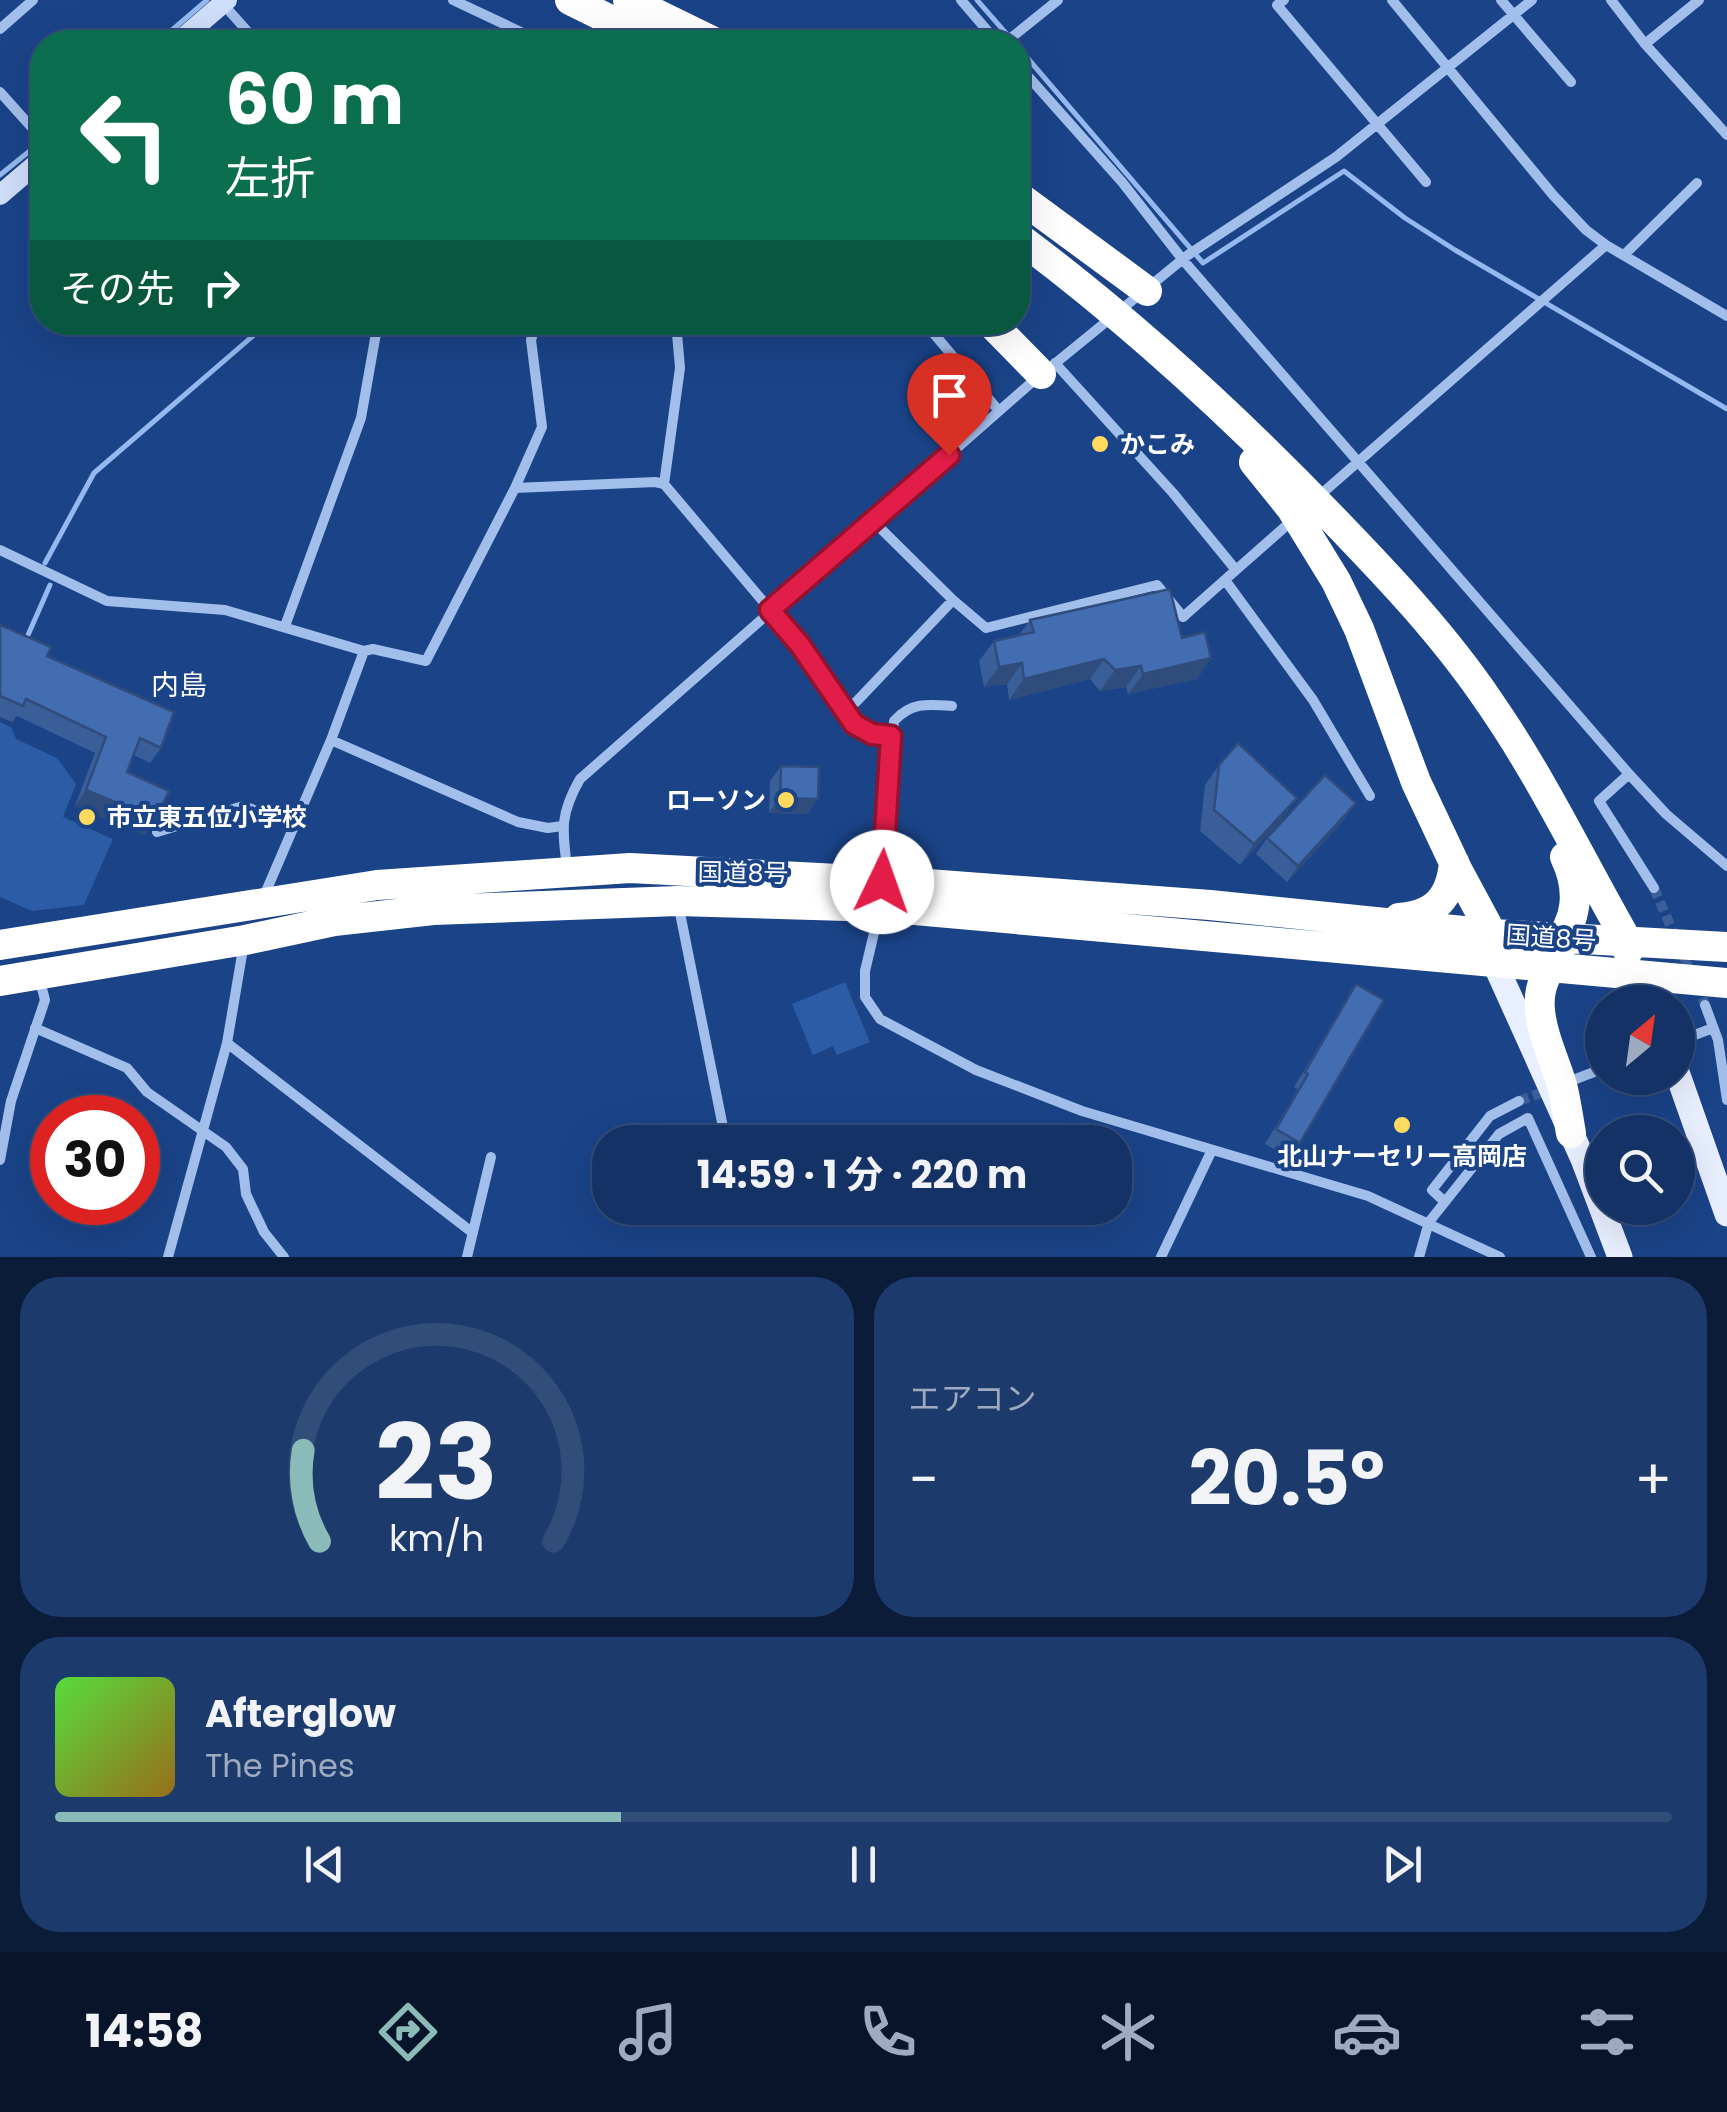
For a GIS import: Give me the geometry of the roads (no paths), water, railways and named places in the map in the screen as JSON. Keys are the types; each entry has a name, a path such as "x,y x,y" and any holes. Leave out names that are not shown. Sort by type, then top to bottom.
{"highway":[{"path":"570,0 631,30"},
{"path":"628,0 690,30"},
{"path":"649,0 696,30"},
{"path":"1030,205 1147,291"},
{"path":"1030,247 1207,392 1343,530 1447,645 1528,761 1620,939 1637,985"},
{"path":"1030,262 1091,300 1230,436 1292,508 1358,629 1416,782 1498,954"},
{"path":"1006,335 1048,369"},
{"path":"1528,761 1573,874 1574,911 1564,936"},
{"path":"1372,921 1422,916 1441,903 1452,885 1454,862"},
{"name":"国道8号","path":"0,945 377,885 630,868 1498,954 1564,936 1727,947"},
{"name":"国道8号","path":"0,981 334,921 433,910 569,902 882,894 1210,905 1372,921 1625,985"},
{"path":"1571,1133 1563,1089 1538,1011 1541,983 1549,968 1570,950 1620,939"},
{"name":"国道8号","path":"1695,993 1727,983"}],"main road":[{"path":"1498,954 1620,1257"},
{"path":"1685,1095 1727,1214"}],"street":[{"path":"0,30 33,0"},
{"path":"454,0 517,30"},
{"path":"961,0 987,30"},
{"path":"1022,30 1058,0"},
{"path":"1284,0 1277,6 1426,182"},
{"path":"1392,0 1553,196 1606,246 1727,316"},
{"path":"1501,0 1571,82"},
{"path":"568,871 562,826 566,804 580,779 1048,369 1200,246 1336,158 1532,0"},
{"path":"1612,0 1645,44 1727,135"},
{"path":"1645,44 1699,0"},
{"path":"192,30 225,2 247,30"},
{"path":"1030,78 1629,774 1666,814 1727,866"},
{"path":"0,92 30,126"},
{"path":"0,194 30,169"},
{"path":"1624,255 1696,183"},
{"path":"873,521 986,628 1157,586 1183,616 1606,246"},
{"path":"285,626 361,418 376,335"},
{"path":"0,550 107,600 226,610 364,651 373,648 426,662 542,427 532,335"},
{"path":"664,484 680,368 677,335"},
{"path":"935,335 999,412"},
{"path":"1048,369 1173,493 1236,570"},
{"path":"515,488 664,484 800,645 854,724 891,736"},
{"path":"1224,580 1313,700 1370,796"},
{"path":"842,710 856,702 954,600"},
{"path":"168,1257 227,1042 245,940 331,740 364,651"},
{"path":"952,706 928,704 906,708 894,720 882,894 865,972 866,997 880,1019 976,1070 1082,1111 1368,1196 1500,1257"},
{"path":"331,740 518,822 548,828 562,826"},
{"path":"1629,774 1598,801 1654,888"},
{"path":"158,832 243,806 293,824"},
{"path":"678,901 723,1125"},
{"path":"0,1160 11,1101 45,1000 39,976"},
{"path":"1698,993 1718,1040 1727,1100"},
{"path":"35,1028 127,1068 147,1092 226,1148 244,1169 246,1194 264,1232 284,1257"},
{"path":"1695,1035 1713,1028"},
{"path":"227,1042 473,1233"},
{"path":"1573,1080 1585,1075"},
{"path":"1445,1202 1432,1190 1490,1116 1519,1101"},
{"path":"1418,1257 1428,1222 1499,1134 1528,1118 1591,1257"},
{"path":"1161,1257 1211,1152"},
{"path":"467,1257 492,1156"}],"waterway":[{"path":"172,30 207,0"},
{"path":"977,0 1003,30"},
{"path":"1030,61 1203,263 1344,171 1455,250 1727,409"},
{"path":"0,175 30,151"},
{"path":"45,563 94,473 254,335"},
{"path":"28,635 50,585"}],"tunnel":[{"path":"1654,888 1705,1005"},
{"path":"1519,1101 1551,1089"}],"place":[{"name":"かこみ","path":"1100,444"},
{"name":"ローソン","path":"786,800"},
{"name":"市立東五位小学校","path":"87,817"},
{"name":"北山ナーセリー高岡店","path":"1402,1125"}],"district":[{"name":"内島","path":"179,685"}]}
